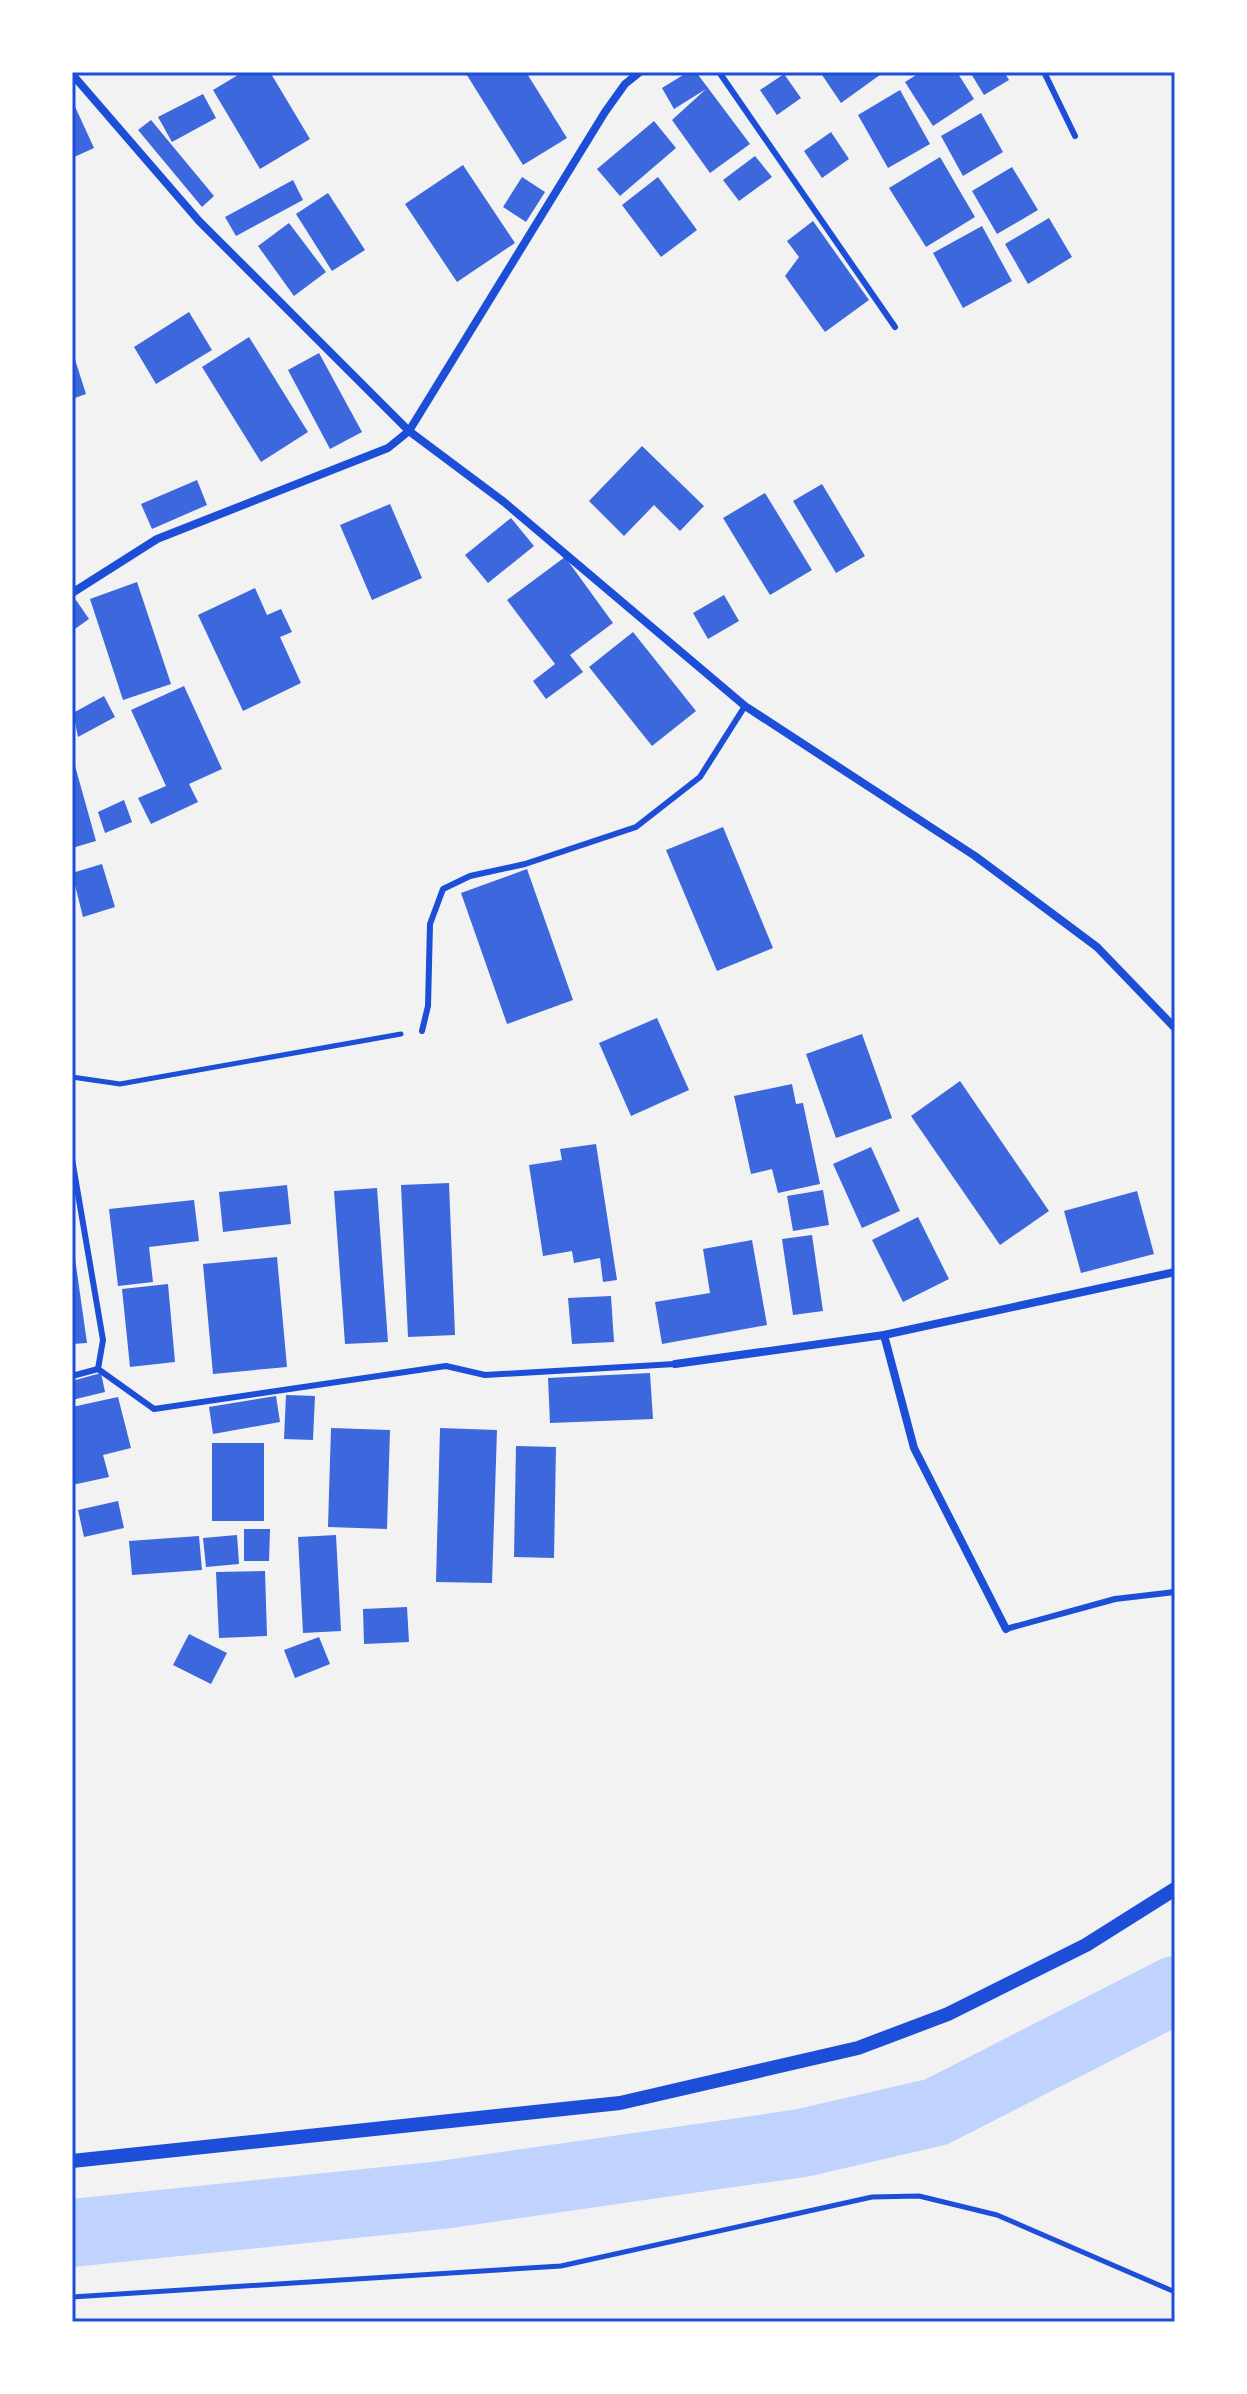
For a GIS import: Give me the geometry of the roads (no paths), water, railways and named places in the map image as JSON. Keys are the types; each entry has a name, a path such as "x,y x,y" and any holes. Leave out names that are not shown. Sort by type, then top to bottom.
{"street":[{"path":"72,593 157,539 388,448 409,431 605,112 625,84 640,72"},
{"path":"72,74 199,221 409,431 504,502 745,706 1019,887 1097,947 1175,1028"},
{"path":"675,1364 884,1335 1175,1272"},
{"path":"884,1335 914,1448 1006,1629"},
{"path":"72,2161 620,2103 858,2048 948,2014 1086,1945 1175,1889"}],"lane":[{"path":"719,72 895,327"},
{"path":"1044,72 1075,136"},
{"path":"422,1031 428,1006 430,924 443,889 470,876 525,864 636,827 700,777 745,706"},
{"path":"72,1159 103,1340 98,1369"},
{"path":"98,1369 154,1409 446,1366 485,1375 675,1364"},
{"path":"72,1376 98,1369"},
{"path":"1006,1629 1115,1599 1175,1592"}],"waterway":[{"path":"72,2233 442,2195 802,2143 936,2112 1175,1990"}]}
